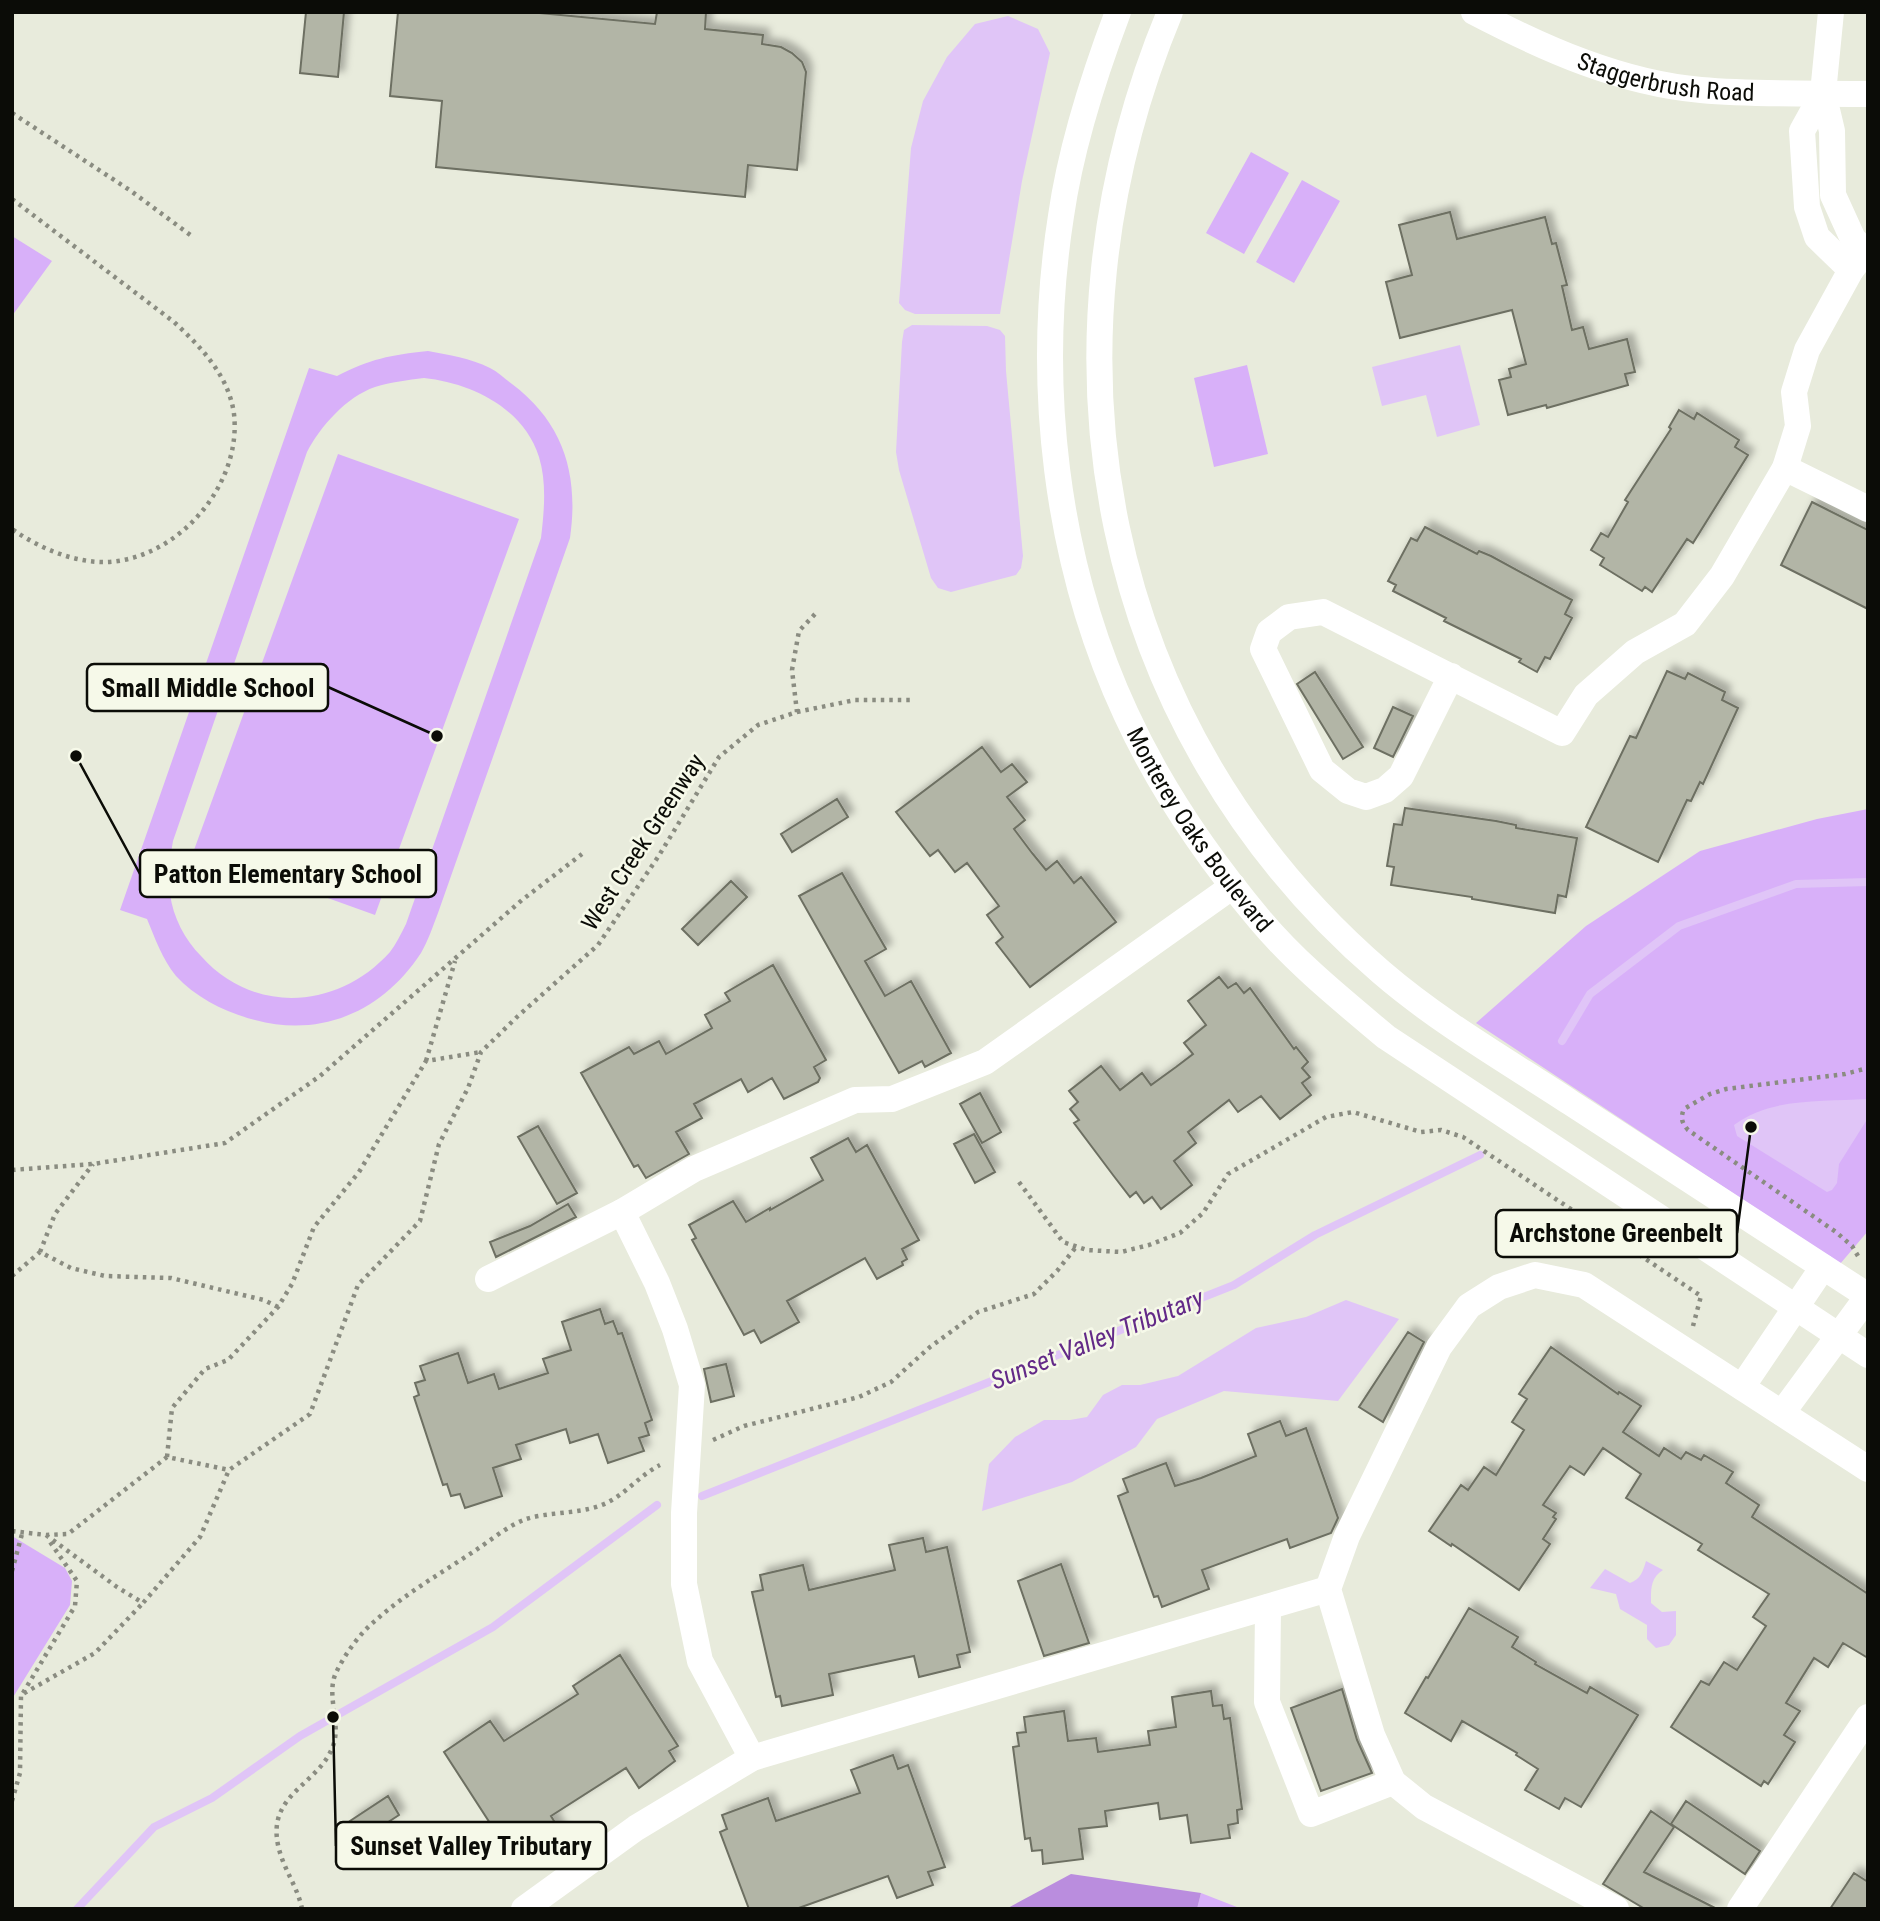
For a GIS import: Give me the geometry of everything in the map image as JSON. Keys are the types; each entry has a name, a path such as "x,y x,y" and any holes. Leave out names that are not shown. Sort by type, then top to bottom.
{"street":[{"name":"Monterey Oaks Boulevard","path":"1118,12 1096,68 1060,216 1052,300 1049,376 1055,452 1066,527 1085,604 1126,715 1166,789 1209,856 1261,922 1320,982 1386,1037 1868,1355"},
{"name":"Monterey Oaks Boulevard","path":"1170,12 1135,107 1122,157 1109,219 1098,341 1103,458 1115,527 1145,630 1186,726 1220,785 1258,840 1299,890 1382,972 1424,1005 1513,1065 1868,1296"},
{"name":"Staggerbrush Road","path":"1474,12 1527,39 1609,71 1654,82 1699,90 1774,94 1868,94"},
{"path":"1451,676 1401,776 1385,790 1366,797 1348,791 1322,770 1263,649 1269,632 1289,617 1323,612 1451,676 1562,733 1586,695 1625,660 1685,624 1722,576 1785,468 1798,426 1794,392 1801,369 1808,350 1861,257 1833,195 1832,131 1823,93 1831,12"},
{"path":"1785,468 1868,509"},
{"path":"488,1279 622,1212 694,1169 855,1100 892,1099 985,1062 1233,886"},
{"path":"622,1212 676,1329 692,1385 684,1513 684,1584 700,1661 752,1758"},
{"path":"1742,1387 1824,1267"},
{"path":"1616,1909 1424,1807 1393,1782 1372,1735 1328,1589 1348,1536 1439,1347 1469,1306 1499,1287 1535,1275 1584,1286 1868,1469"},
{"path":"1782,1413 1868,1296"},
{"path":"524,1909 636,1828 752,1758 1328,1589"},
{"path":"1268,1607 1267,1702 1311,1814 1393,1782"},
{"path":"1740,1909 1868,1717"}],"path":[{"path":"12,113 131,191 193,237"},
{"path":"12,199 174,322 198,344 215,366 227,390 234,413 234,433 221,483 190,526 170,540 129,558 109,562 90,561 69,557 46,548 12,529"},
{"path":"797,712 792,670 799,631 816,613"},
{"name":"West Creek Greenway","path":"229,1471 310,1414 358,1285 420,1221 439,1144 468,1088 481,1052 598,945 658,857 719,757 758,725 797,712 855,700 910,700"},
{"path":"12,1170 93,1164 225,1143 320,1076 522,900 582,854"},
{"path":"12,1531 22,1534 68,1534 167,1457 172,1408 205,1369 228,1360 278,1307 292,1284 314,1227 359,1172 426,1061 456,959"},
{"path":"426,1061 481,1052"},
{"path":"1858,1256 1852,1246 1836,1232 1688,1130 1681,1116 1684,1109 1710,1094 1726,1089 1844,1074 1868,1068"},
{"path":"1019,1182 1063,1242 1087,1250 1121,1252 1180,1233 1203,1213 1228,1174 1326,1117 1353,1112 1421,1132 1441,1130 1463,1136 1701,1296 1686,1351"},
{"path":"12,1276 40,1252 55,1214 93,1164"},
{"path":"302,1909 300,1895 288,1876 277,1842 279,1812 290,1795 323,1766 335,1742 334,1677 347,1653 375,1620 525,1519 600,1506 627,1490 651,1470 744,1426 859,1397 891,1382 930,1347 978,1312 1034,1294 1076,1247"},
{"path":"40,1252 71,1268 105,1276 172,1278 264,1300 278,1307"},
{"path":"21,1695 95,1653 200,1537 229,1471 167,1457"},
{"path":"12,1571 22,1534"},
{"path":"46,1535 143,1603"},
{"path":"12,1801 20,1773 21,1695 75,1606 77,1581 46,1535"}],"shaded area":[{"path":"1008,16 1038,29 1050,53 1022,181 1000,314 915,314 905,310 899,303 911,148 923,101 947,57 975,24"},
{"path":"1251,152 1289,173 1244,254 1206,233"},
{"path":"1302,180 1340,201 1294,283 1256,262"},
{"path":"12,236 52,261 12,316"},
{"path":"912,325 987,326 1000,330 1005,336 1023,556 1021,568 1016,575 951,592 938,588 931,578 896,452 902,342 904,330"},
{"path":"1460,345 1480,425 1437,437 1426,395 1382,406 1372,367"},
{"path":"428,351 490,368 530,399 544,416 556,433 569,472 572,493 570,538 438,913 421,953 406,973 388,990 349,1015 304,1025 280,1025 255,1020 223,1009 184,984 167,963 147,919 120,910 309,368 337,376 360,365 391,356","holes":["424,378 477,392 494,401 521,425 532,440 539,457 544,487 541,538 406,924 396,942 390,952 369,971 346,985 321,994 296,998 270,996 245,988 222,975 195,950 185,935 177,920 169,888 173,841 312,442 344,405 364,392 381,385"]},
{"path":"1247,365 1268,454 1214,467 1194,378"},
{"path":"338,454 519,519 375,915 194,850"},
{"path":"1868,809 1868,1231 1840,1264 1476,1023 1586,926 1700,851 1817,819"},
{"path":"1868,1099 1868,1118 1839,1164 1837,1183 1827,1192 1737,1136 1734,1125 1749,1116 1781,1105"},
{"path":"1346,1300 1399,1319 1338,1401 1224,1391 1157,1419 1136,1447 1072,1482 982,1511 989,1464 1015,1437 1044,1420 1087,1417 1103,1395 1122,1385 1140,1385 1178,1376 1256,1328 1306,1317"},
{"path":"12,1536 65,1568 72,1581 70,1605 12,1699"},
{"path":"1646,1561 1663,1570 1653,1581 1651,1603 1662,1612 1676,1611 1676,1635 1669,1645 1656,1648 1647,1639 1647,1625 1620,1609 1616,1594 1590,1588 1605,1569 1630,1583 1641,1574"},
{"path":"1071,1874 1201,1893 1197,1909 1006,1909"},
{"path":"1201,1893 1242,1909 1197,1909"}],"building":[{"path":"306,12 344,12 338,77 300,73"},
{"path":"398,12 529,12 655,24 657,12 706,12 705,29 763,35 762,44 781,47 802,62 806,72 797,170 748,165 745,197 436,167 442,101 390,96"},
{"path":"1450,212 1457,239 1545,217 1552,244 1556,243 1567,285 1562,286 1572,330 1583,327 1589,349 1627,339 1635,372 1625,374 1628,385 1547,408 1546,405 1508,415 1499,380 1511,377 1509,369 1526,364 1512,310 1400,338 1386,282 1412,275 1399,225"},
{"path":"1679,410 1694,419 1697,413 1739,440 1735,447 1748,455 1693,543 1687,539 1652,592 1645,587 1642,591 1600,565 1604,558 1591,550 1601,533 1608,537 1628,502 1625,500 1671,429 1669,427"},
{"path":"1812,502 1868,530 1868,609 1781,565"},
{"path":"1425,527 1477,554 1479,551 1491,556 1572,600 1565,614 1572,618 1550,659 1545,657 1537,672 1519,662 1521,659 1444,621 1446,618 1393,591 1396,585 1388,581 1411,538 1417,541"},
{"path":"1667,671 1685,679 1688,673 1725,692 1722,700 1738,708 1703,784 1700,782 1691,801 1687,800 1658,862 1586,827 1630,736 1636,738"},
{"path":"1315,672 1363,747 1343,759 1297,684"},
{"path":"1393,707 1413,716 1393,757 1374,748"},
{"path":"982,747 1001,772 1012,764 1027,782 1007,797 1025,820 1014,829 1032,853 1046,870 1057,861 1074,883 1081,877 1116,922 1030,987 996,943 1003,937 987,915 999,906 967,863 955,872 938,850 930,856 896,812"},
{"path":"837,799 848,817 792,852 781,834"},
{"path":"1405,808 1496,821 1516,825 1516,828 1577,838 1566,897 1558,895 1555,913 1391,885 1394,867 1387,866 1394,824 1402,825"},
{"path":"842,873 886,949 865,961 885,996 911,981 951,1053 925,1067 922,1061 899,1073 799,896"},
{"path":"731,881 747,897 698,945 682,929"},
{"path":"773,965 826,1060 814,1067 820,1078 818,1082 784,1099 772,1078 748,1092 741,1079 694,1104 702,1118 676,1132 689,1154 646,1178 638,1165 634,1167 581,1073 629,1047 634,1054 659,1041 666,1054 712,1028 705,1015 730,1001 725,993"},
{"path":"1219,977 1228,988 1236,983 1244,993 1250,988 1294,1049 1296,1047 1308,1062 1302,1068 1310,1077 1302,1083 1311,1095 1280,1119 1261,1096 1238,1112 1229,1100 1188,1132 1196,1143 1174,1161 1192,1185 1161,1209 1152,1197 1144,1203 1136,1192 1130,1197 1074,1123 1079,1120 1070,1109 1078,1102 1069,1091 1101,1066 1120,1090 1142,1073 1151,1085 1176,1067 1193,1054 1184,1043 1206,1025 1188,1001"},
{"path":"980,1093 1001,1132 982,1143 960,1104"},
{"path":"538,1126 577,1193 557,1204 518,1137"},
{"path":"974,1134 995,1172 975,1183 954,1144"},
{"path":"848,1138 856,1152 867,1145 919,1240 902,1249 907,1259 902,1262 903,1265 877,1279 865,1258 787,1301 799,1322 761,1343 754,1330 744,1335 692,1240 696,1238 689,1225 733,1201 746,1222 770,1210 823,1180 811,1158"},
{"path":"568,1204 576,1217 496,1257 490,1242 530,1226"},
{"path":"600,1309 605,1324 613,1321 618,1334 622,1333 652,1420 645,1423 649,1435 639,1438 644,1451 608,1463 598,1434 570,1443 566,1429 516,1445 521,1459 493,1468 502,1496 465,1508 460,1494 451,1496 447,1484 443,1485 414,1397 419,1395 415,1383 425,1380 420,1366 458,1353 468,1383 494,1374 499,1389 548,1373 543,1359 571,1350 562,1322"},
{"path":"1408,1332 1424,1342 1383,1422 1359,1407"},
{"path":"1551,1347 1618,1394 1619,1392 1641,1406 1623,1432 1659,1456 1664,1448 1681,1459 1686,1452 1701,1460 1704,1455 1733,1472 1726,1483 1759,1505 1752,1517 1868,1594 1868,1658 1843,1643 1828,1667 1814,1658 1786,1703 1800,1711 1784,1735 1795,1742 1768,1784 1764,1781 1761,1786 1671,1727 1701,1681 1709,1685 1724,1662 1737,1670 1766,1626 1753,1617 1769,1594 1698,1550 1702,1544 1626,1498 1641,1474 1603,1448 1584,1475 1570,1466 1543,1505 1556,1513 1553,1517 1556,1519 1543,1539 1550,1544 1519,1590 1429,1531 1461,1485 1468,1490 1484,1467 1496,1475 1524,1430 1512,1422 1527,1399 1519,1394"},
{"path":"726,1364 734,1396 711,1402 704,1369"},
{"path":"1280,1421 1286,1436 1306,1428 1338,1518 1331,1533 1290,1548 1287,1539 1202,1570 1209,1589 1162,1607 1158,1596 1154,1597 1118,1496 1128,1492 1123,1479 1166,1463 1175,1486 1201,1478 1256,1456 1248,1434"},
{"path":"923,1538 926,1552 947,1547 970,1652 957,1655 960,1667 919,1677 914,1656 829,1674 833,1695 782,1706 780,1696 776,1697 752,1592 763,1590 760,1575 803,1565 809,1590 895,1570 889,1545"},
{"path":"1061,1564 1089,1643 1044,1656 1018,1581"},
{"path":"1469,1608 1518,1637 1512,1647 1536,1662 1535,1664 1587,1693 1590,1687 1638,1715 1581,1807 1565,1798 1559,1809 1525,1790 1538,1769 1516,1755 1517,1753 1462,1721 1451,1741 1405,1713"},
{"path":"620,1655 678,1746 669,1751 675,1761 639,1788 626,1768 551,1816 563,1836 529,1859 527,1857 523,1860 517,1849 510,1854 444,1752 490,1721 504,1741 578,1694 573,1686"},
{"path":"1342,1689 1357,1740 1372,1773 1321,1791 1291,1708"},
{"path":"1211,1691 1213,1706 1222,1705 1224,1719 1230,1718 1242,1809 1237,1810 1238,1823 1228,1825 1230,1838 1191,1843 1187,1815 1160,1819 1158,1803 1105,1811 1107,1826 1079,1829 1083,1859 1043,1864 1042,1850 1032,1851 1030,1838 1025,1839 1013,1747 1019,1746 1017,1733 1026,1732 1024,1717 1064,1711 1068,1741 1096,1738 1098,1752 1150,1745 1148,1731 1176,1727 1172,1697"},
{"path":"893,1755 898,1769 908,1765 945,1867 928,1872 933,1885 897,1898 888,1876 796,1909 749,1909 720,1832 727,1829 722,1815 768,1798 776,1821 860,1793 851,1770"},
{"path":"388,1796 399,1815 362,1839 350,1821"},
{"path":"1686,1801 1760,1851 1745,1874 1671,1824"},
{"path":"1651,1811 1674,1827 1644,1872 1717,1909 1645,1909 1603,1884"},
{"path":"1854,1873 1868,1882 1868,1909 1830,1909"}],"waterway":[{"name":"Sunset Valley Tributary","path":"1562,1041 1590,994 1679,926 1796,884 1868,882"},
{"name":"Sunset Valley Tributary","path":"702,1496 1234,1285 1315,1235 1480,1155"},
{"name":"Sunset Valley Tributary","path":"77,1909 154,1827 212,1798 300,1736 493,1627 657,1505"}],"place":[{"name":"Small Middle School","path":"437,736"},
{"name":"Patton Elementary School","path":"76,756"},
{"name":"Archstone Greenbelt","path":"1751,1127"},
{"name":"Sunset Valley Tributary","path":"333,1717"}]}
